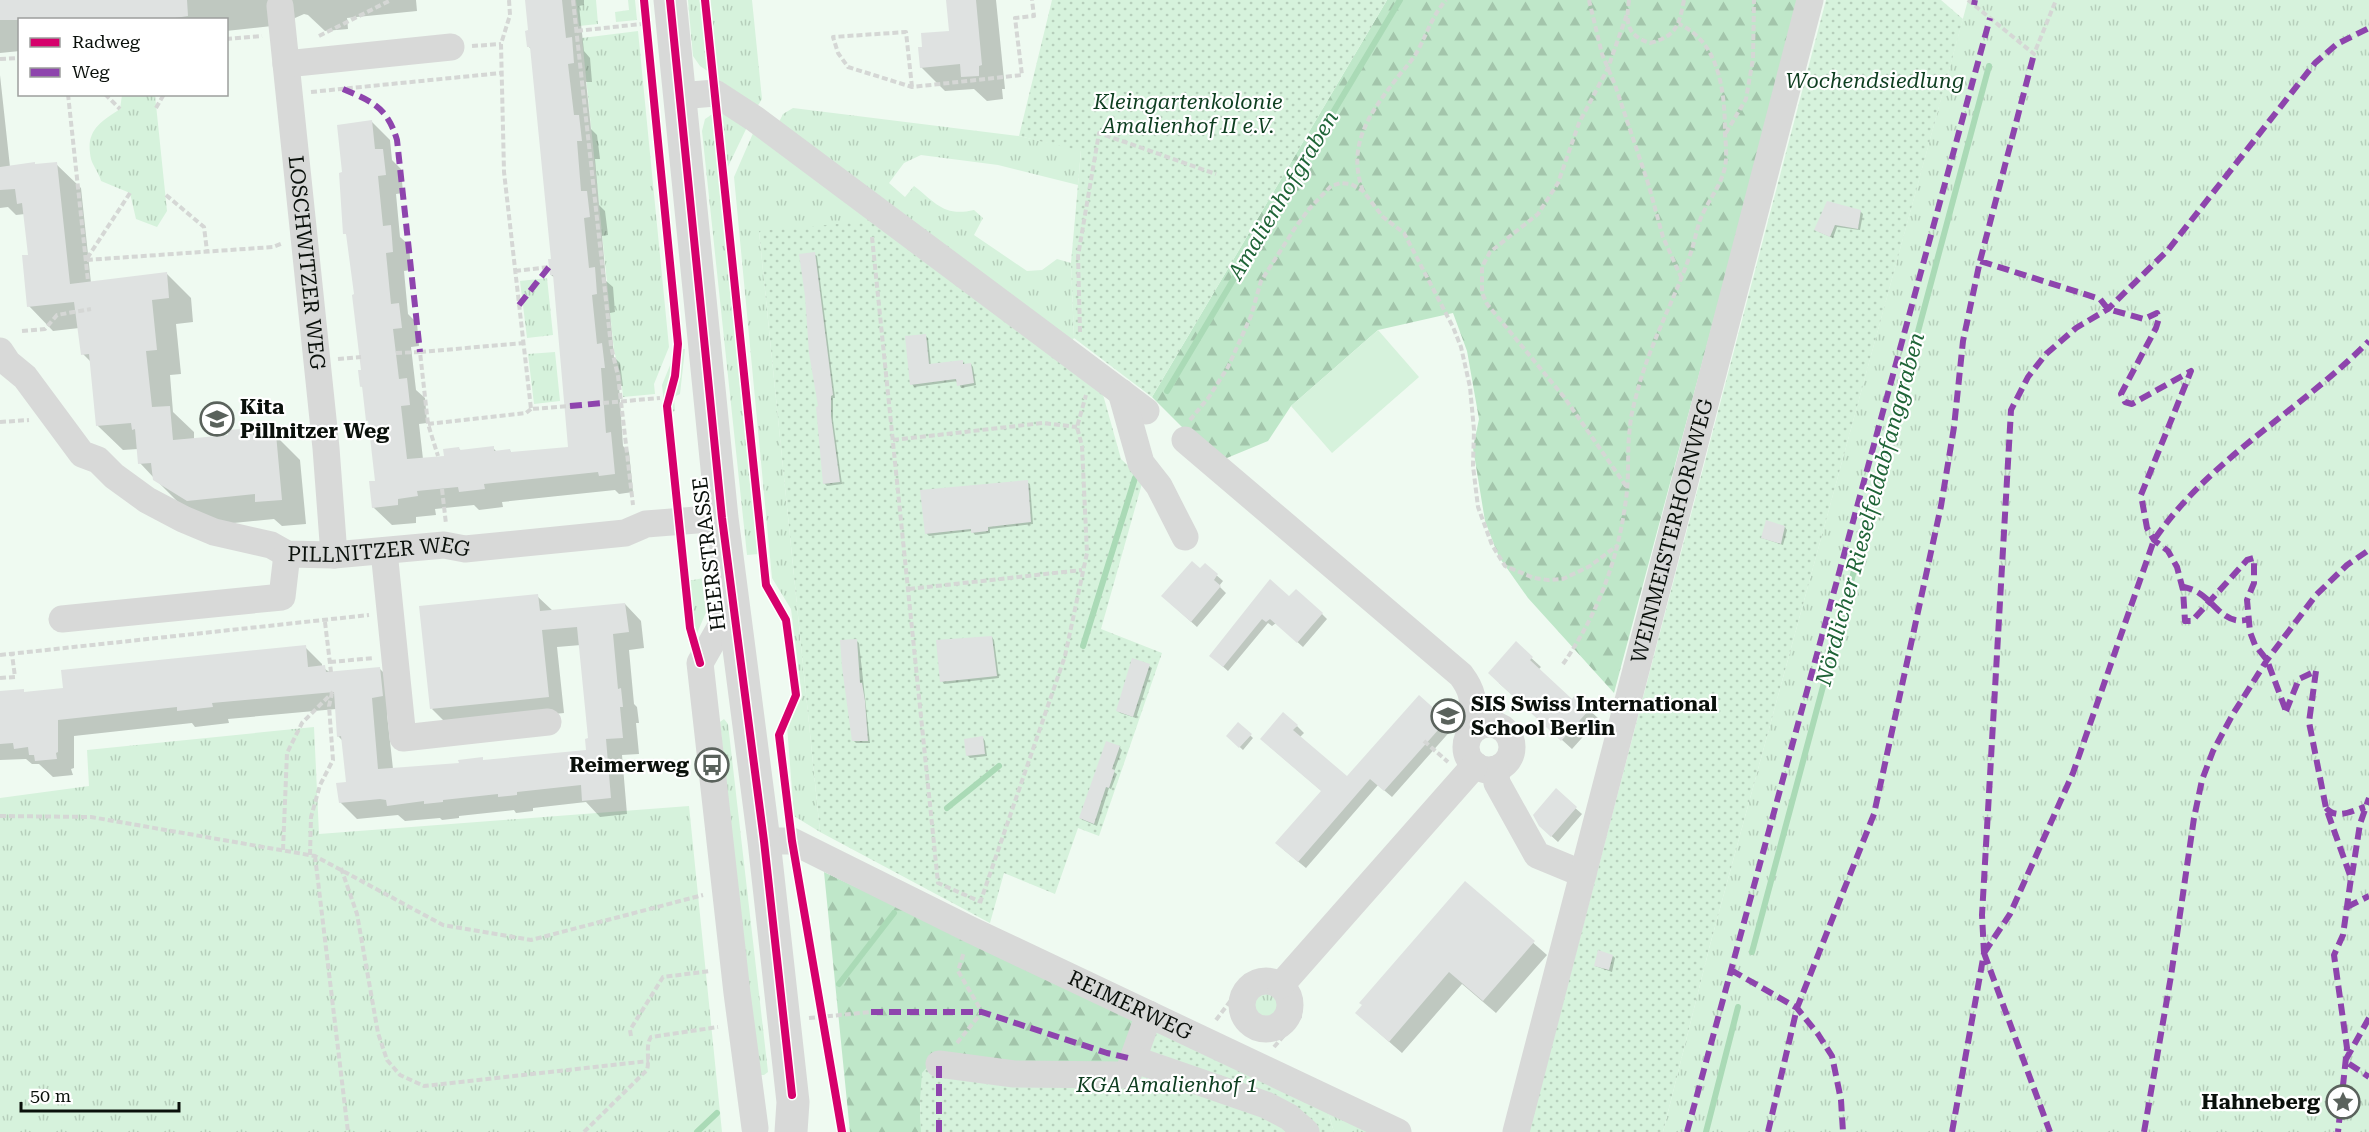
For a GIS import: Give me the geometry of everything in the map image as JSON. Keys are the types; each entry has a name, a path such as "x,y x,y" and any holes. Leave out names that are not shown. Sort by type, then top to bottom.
{"main road":[{"name":"HEERSTRASSE","path":"657,6 680,96 722,518 764,842 792,1110 809,1132"}],"street":[{"name":"WEINMEISTERHORNWEG","path":"1516,1132 1810,0"},
{"name":"LOSCHWITZER WEG","path":"280,6 326,448 334,555"},
{"path":"286,64 451,47"},
{"path":"680,96 715,93 755,119 1146,411"},
{"name":"PILLNITZER WEG","path":"0,351 8,363 25,377 82,454 98,460 114,476 147,500 214,532 271,545 287,554 334,555 444,545 465,549 625,534 646,524 722,518"},
{"path":"1121,392 1141,463 1159,486 1185,537"},
{"path":"1185,440 1461,675 1470,687 1473,699 1471,732 1465,746 1470,760 1478,771 1497,783 1537,855 1583,874"},
{"path":"384,551 403,738 548,722"},
{"path":"62,619 282,597 287,554"},
{"path":"733,605 700,663 753,1130 792,1110"},
{"path":"1230,1052 1251,1024 1267,1029 1281,1024 1286,1018 1290,1003 1281,985 1478,771 1502,766 1511,753 1512,745 1506,731 1492,724 1484,724 1471,732"},
{"name":"REIMERWEG","path":"764,842 792,841 971,930 1398,1132"},
{"path":"939,1064 1014,1074 1128,1076 1149,1014"},
{"path":"1133,1059 1266,1105 1289,1117 1306,1132"}],"path":[{"path":"316,38 390,0"},
{"path":"508,0 510,15 501,44 504,172 531,410"},
{"path":"573,0 610,346 618,376 633,506"},
{"path":"912,87 906,32 833,37 838,53 848,67 912,87 1022,75 1015,18 1034,16 1032,0"},
{"path":"1446,0 1428,27 1417,53 1376,108 1357,145 1355,161 1363,190 1383,217 1404,232 1461,347 1470,387 1478,507 1492,545 1505,566 1534,578 1563,579 1590,566 1618,545"},
{"path":"1589,0 1600,47 1648,183 1663,237 1681,277"},
{"path":"1628,488 1564,397 1487,304 1480,281 1482,267 1490,252 1538,214 1558,183 1579,123 1608,68 1627,14 1629,0"},
{"path":"1627,14 1632,34 1650,44 1669,36 1679,24 1684,0"},
{"path":"1725,134 1746,99 1754,59 1754,0"},
{"path":"1968,0 2034,54 2056,0"},
{"path":"647,36 657,6"},
{"path":"578,31 641,24"},
{"path":"1563,664 1582,636 1602,597 1618,545 1628,488 1630,426 1636,399 1650,351 1681,277 1701,219 1725,166 1724,97 1720,74 1700,39 1679,24"},
{"path":"228,39 283,34"},
{"path":"0,59 18,58"},
{"path":"289,93 501,73"},
{"path":"68,96 88,281"},
{"path":"107,96 120,109"},
{"path":"156,108 163,96"},
{"path":"978,910 1065,656 1087,554 1082,446 1077,427 1087,367 1078,256 1099,133 1216,174"},
{"path":"1185,440 1182,427 1188,424 1192,415 1209,397 1228,367 1251,316 1261,281 1309,209 1331,186 1341,183 1352,184 1363,190"},
{"path":"86,260 130,193"},
{"path":"166,195 204,227 207,251"},
{"path":"871,206 870,220 938,883 981,902"},
{"path":"86,260 273,247 278,243 304,240"},
{"path":"515,271 549,267"},
{"path":"22,331 45,329 57,315 91,309"},
{"path":"396,353 524,343"},
{"path":"420,352 428,424 438,456"},
{"path":"667,405 669,396"},
{"path":"603,403 660,398"},
{"path":"428,424 570,406"},
{"path":"0,423 29,420"},
{"path":"892,440 1043,423 1077,427"},
{"path":"442,489 446,526"},
{"path":"909,589 1082,570"},
{"path":"0,655 325,621 390,612"},
{"path":"325,621 331,672"},
{"path":"0,678 15,677 12,654"},
{"path":"330,662 394,655"},
{"path":"283,850 287,753 302,723 333,692 329,706 333,760 320,785 311,817 313,855 348,1132"},
{"path":"1424,741 1478,771"},
{"path":"0,816 91,817 313,855 341,868 443,925 531,940 709,893"},
{"path":"341,868 357,914 378,1034 387,1060 400,1074 424,1086 649,1061"},
{"path":"939,1064 982,1012 958,971 967,943"},
{"path":"631,1036 630,1030 663,977 716,970"},
{"path":"584,1132 647,1070 648,1042 651,1037 683,1030"}],"green space":[{"path":"576,0 596,0 598,24 579,26"},
{"path":"628,0 635,0 637,20 616,22 615,12 629,10"},
{"path":"688,0 702,0 709,72 700,66 693,56"},
{"path":"708,0 752,0 762,99 757,107 715,77"},
{"name":"Kleingartenkolonie Amalienhof II e.V.","path":"1052,0 1387,0 1152,397 1074,338 1071,263 1081,151 1019,136"},
{"path":"1387,0 1799,0 1614,693 1528,598 1499,557 1485,521 1473,448 1479,419 1467,351 1453,313 1378,330 1291,406 1268,441 1222,460 1182,427 1152,397"},
{"name":"Wochendsiedlung","path":"1826,0 1941,0 1963,19 1710,945 1663,1132 1529,1132"},
{"path":"1968,0 2369,0 2369,1132 1663,1132 1710,945"},
{"path":"638,31 669,347 654,384 655,394 623,397 621,376 614,351 582,38"},
{"path":"122,96 155,96 167,211 157,227 136,219 130,193 101,181 91,159 90,141 95,129 120,109"},
{"path":"793,108 1019,136 1081,150 1078,185 998,165 921,155 904,163 889,183 905,197 914,186 948,210 964,212 974,210 983,218 974,235 1027,271 1042,270 1057,259 1071,263 1074,338 1059,359 759,231 820,832 794,816 787,726 802,697 791,609 772,578 734,177 754,131 776,128 783,114"},
{"path":"720,112 748,125 725,173"},
{"path":"714,113 759,554 747,555 702,131 705,119"},
{"path":"870,221 1102,391 1121,459 1143,480 1101,629 1162,653 1099,836 1078,828 1055,894 1004,873 990,923 820,832 759,231"},
{"path":"547,278 553,335 527,338 520,281"},
{"path":"1378,330 1419,377 1332,453 1291,406"},
{"path":"681,349 685,349 680,394 674,397 675,411 671,412 673,389"},
{"path":"555,352 560,401 534,404 528,354"},
{"path":"675,353 672,378 664,404 662,385"},
{"path":"709,577 710,603 695,638 688,581"},
{"path":"724,719 728,724 768,1072 764,1075 761,1075 749,1008 720,722"},
{"path":"314,727 319,834 689,806 722,1132 0,1132 0,798 89,786 87,750"},
{"path":"824,872 1139,1021 1123,1065 920,1099 921,1132 850,1132"},
{"path":"1266,989 1278,993 1282,1005 1278,1017 1266,1021 1254,1017 1250,1005 1254,993"},
{"name":"KGA Amalienhof 1","path":"1139,1021 1327,1109 1334,1132 921,1132 922,1073 939,1054 1021,1065 1123,1065"},
{"path":"1327,1109 1376,1132 1334,1132"}],"building":[{"path":"0,0 187,0 188,16 175,18 0,20"},
{"path":"525,0 562,0 566,38 572,37 574,63 568,64 574,115 579,115 582,141 577,141 581,191 587,191 590,217 584,218 589,268 595,267 597,294 592,295 597,344 602,343 605,368 601,368 606,433 611,432 615,474 599,476 598,472 484,484 485,489 459,492 458,487 417,491 418,496 398,499 398,505 372,508 369,481 375,481 368,420 366,421 358,370 361,370 352,295 354,294 346,234 343,234 339,173 342,172 337,125 372,120 375,149 383,149 386,175 378,176 383,226 391,225 393,252 386,253 391,304 399,303 402,328 393,329 399,379 407,378 410,405 401,406 407,459 444,456 443,449 459,447 460,450 494,446 494,451 510,449 511,452 568,447 553,275 550,275 548,259 551,259 530,47 527,47 525,31 528,30"},
{"path":"946,0 976,0 982,65 979,66 979,76 961,77 960,64 920,68 918,47 922,47 921,33 949,31"},
{"path":"35,162 35,164 57,162 70,284 167,272 169,298 152,300 157,350 146,351 152,407 170,406 173,440 228,435 228,430 253,428 253,436 276,434 282,500 255,502 255,494 187,501 153,480 151,463 138,464 135,429 132,430 131,423 96,426 89,354 81,355 74,302 27,307 22,255 28,255 22,203 17,204 15,189 0,190 0,167"},
{"path":"1827,201 1861,210 1858,229 1835,225 1830,237 1814,230"},
{"path":"815,252 833,395 831,396 831,416 840,482 823,484 816,407 818,406 809,353 799,254"},
{"path":"926,334 929,364 963,360 963,364 971,363 974,383 957,386 956,379 910,385 905,336"},
{"path":"1028,480 1031,522 988,527 988,531 971,533 971,529 925,534 920,490"},
{"path":"1766,520 1785,526 1781,544 1761,538"},
{"path":"1192,561 1200,568 1205,563 1218,574 1214,580 1221,586 1191,622 1161,596"},
{"path":"1270,579 1289,596 1296,589 1323,613 1297,643 1270,619 1266,622 1262,619 1223,667 1209,656"},
{"path":"538,594 540,611 625,603 629,632 613,634 618,689 621,688 623,707 620,707 623,738 606,739 611,798 582,801 581,785 517,792 517,795 498,797 498,794 424,804 424,801 387,806 386,800 380,799 339,803 336,783 346,782 341,736 337,737 334,692 212,703 213,707 177,711 177,707 58,720 57,759 35,761 34,755 29,755 28,747 14,749 13,743 0,744 0,691 24,689 24,692 63,688 61,670 306,645 308,667 325,665 326,672 380,667 383,696 372,698 378,769 459,763 458,760 483,757 483,760 586,750 585,739 588,738 577,627 542,630 549,697 430,709 419,606"},
{"path":"992,636 997,676 940,682 936,640"},
{"path":"857,639 868,741 852,741 842,667 840,640"},
{"path":"1516,641 1533,657 1530,660 1572,699 1575,695 1590,709 1561,741 1488,673"},
{"path":"1132,658 1150,664 1133,717 1116,711"},
{"path":"1419,695 1447,720 1384,791 1370,779 1298,862 1275,843 1321,791 1260,739 1283,712 1298,725 1293,730 1347,776"},
{"path":"1238,722 1252,734 1239,748 1226,736"},
{"path":"983,736 985,754 966,756 964,739"},
{"path":"1106,741 1120,746 1112,769 1115,770 1109,788 1106,787 1094,824 1079,818"},
{"path":"1556,788 1577,807 1551,837 1539,826 1533,815"},
{"path":"1465,881 1535,941 1483,1001 1449,972 1389,1042 1355,1013 1362,1005 1359,1003"},
{"path":"1598,950 1613,955 1609,970 1594,966"}],"waterway":[{"name":"Amalienhofgraben","path":"1167,391 1400,0"},
{"name":"Nördlicher Rieselfeldabfanggraben","path":"1752,952 1989,66"},
{"name":"Amalienhofgraben","path":"1083,646 1135,478"},
{"name":"Amalienhofgraben","path":"947,808 999,766"},
{"name":"Amalienhofgraben","path":"839,984 894,913"},
{"name":"Nördlicher Rieselfeldabfanggraben","path":"1706,1132 1738,1007"},
{"name":"Amalienhofgraben","path":"697,1132 717,1113"}],"marked path":[{"path":"1974,5 1975,0"},
{"path":"1687,1132 1990,18"},
{"path":"1952,1132 1984,953 1982,915 2011,410 2028,377 2046,354 2076,328 2108,309 2168,250 2315,63 2337,44 2369,28"},
{"path":"1980,261 2034,54"},
{"path":"343,89 378,107 389,120 397,140 420,352"},
{"path":"1768,1132 1797,1008 1874,814 1941,506 1954,427 1963,341 1980,261 2100,299 2108,309 2144,319 2157,313 2159,318 2156,328 2121,394 2125,402 2132,404 2191,371 2141,495 2147,528 2154,540 2168,551 2177,567 2183,590 2185,621 2192,621 2247,560 2254,558 2254,583 2247,600 2250,632 2255,645 2267,660 2286,711"},
{"path":"519,305 549,267"},
{"path":"1984,953 2010,914 2073,773 2154,540 2176,511 2228,459 2314,390 2369,341"},
{"path":"570,406 603,403"},
{"path":"2144,1132 2171,976 2194,818 2202,780 2213,751 2267,660 2316,595 2347,565 2369,550"},
{"path":"2181,586 2205,597 2227,617 2241,621 2249,619"},
{"path":"2316,671 2309,722 2326,808 2351,878 2343,935 2334,955 2347,1048 2338,1132"},
{"path":"2286,711 2299,679 2316,671"},
{"path":"2352,875 2360,824 2369,798"},
{"path":"2326,808 2330,812 2339,814 2365,807"},
{"path":"2347,907 2369,896"},
{"path":"1984,953 2050,1132"},
{"path":"1731,970 1797,1008 1818,1034 1832,1056 1841,1100 1843,1132"},
{"path":"871,1012 982,1012 1107,1053 1133,1059"},
{"path":"2369,1018 2345,1061 2369,1077"},
{"path":"939,1064 939,1132"}],"cycle path":[{"path":"644,0 678,344 675,376 667,406 690,628 700,663"},
{"path":"670,0 722,518 764,841 792,1095"},
{"path":"705,0 766,585 786,620 796,695 779,735 792,841 842,1132"}],"place":[{"name":"Kita Pillnitzer Weg","path":"217,419"},
{"name":"SIS Swiss International School Berlin","path":"1448,716"},
{"name":"Reimerweg","path":"712,765"},
{"name":"Hahneberg","path":"2343,1102"}]}
